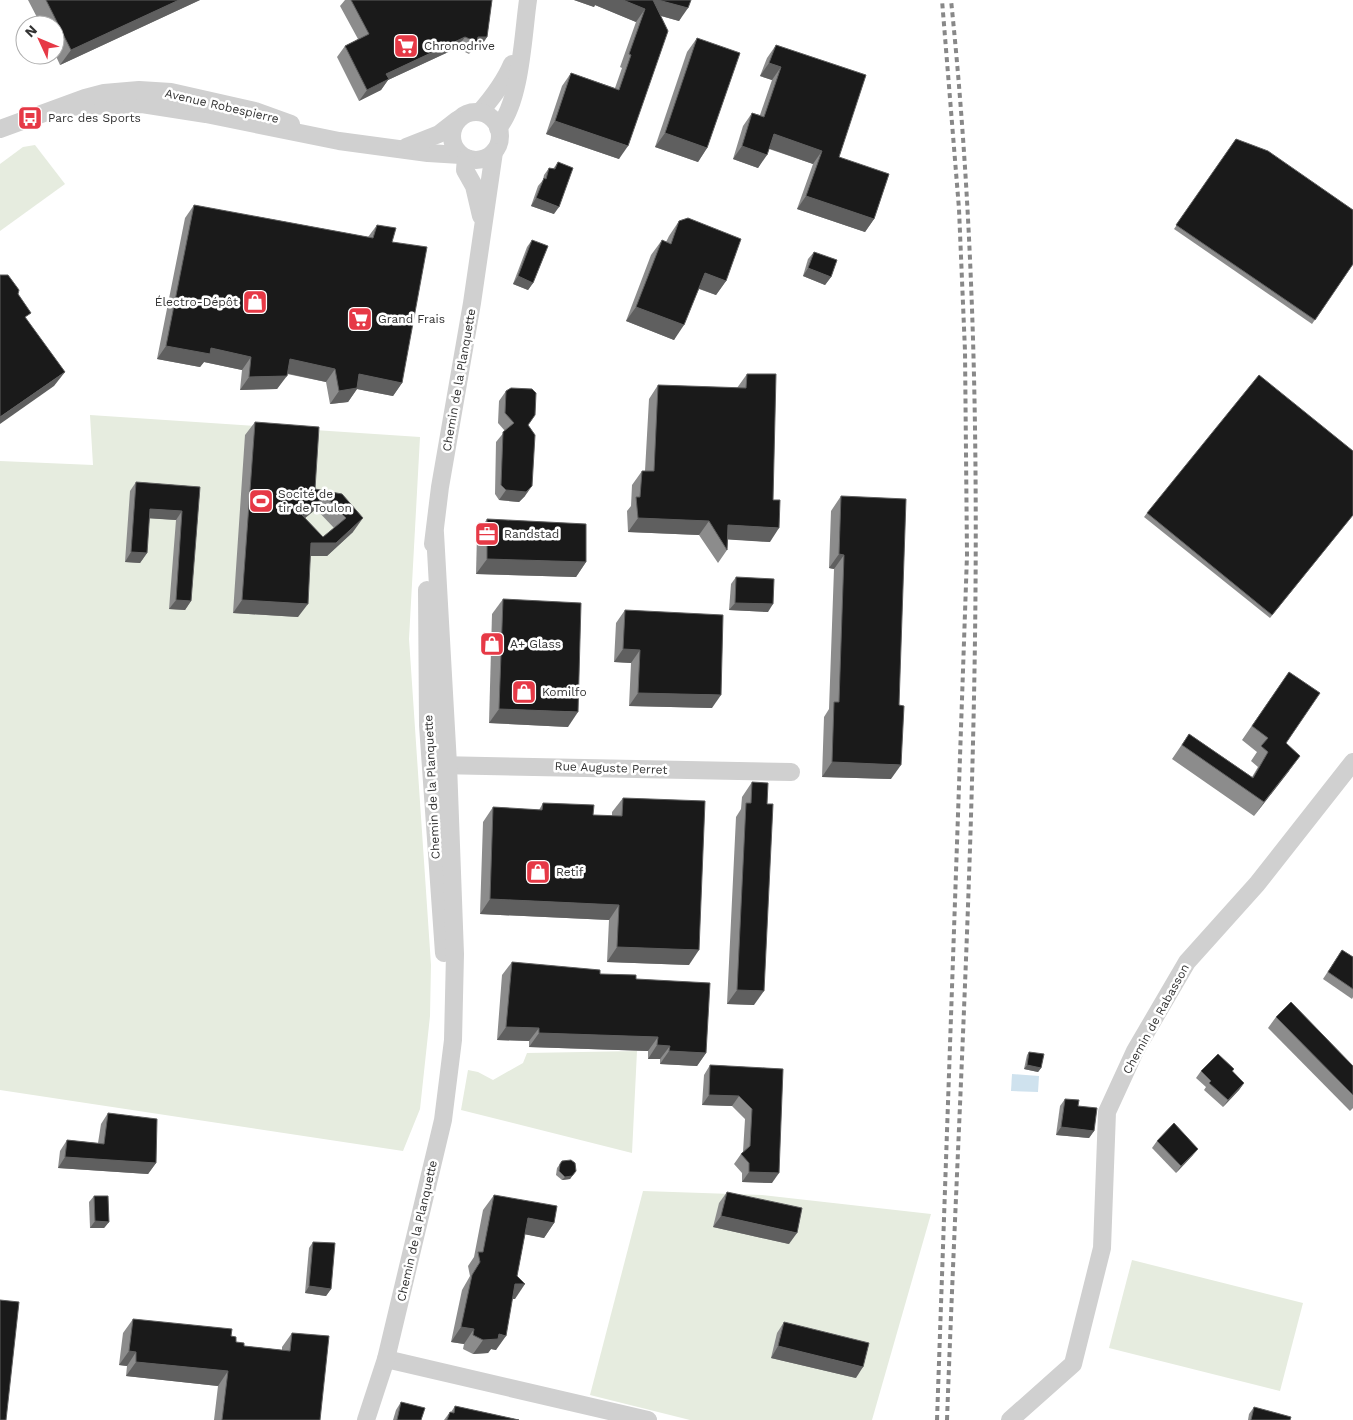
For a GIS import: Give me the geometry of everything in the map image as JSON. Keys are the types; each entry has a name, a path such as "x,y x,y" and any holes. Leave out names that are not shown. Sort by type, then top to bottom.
{"street":[{"path":"480,112 494,97 506,78 528,4"},
{"path":"498,128 506,115 522,64 528,4"},
{"name":"Avenue Robespierre","path":"0,129 65,107 142,104 319,136 428,153 464,156"},
{"path":"480,112 493,119 498,128 500,140 494,152 478,160 464,156 456,149 452,133 459,119 465,114 480,112"},
{"name":"Avenue Robespierre","path":"403,148 439,134 459,119"},
{"name":"Chemin de la Planquette","path":"453,1040 439,903 430,765 426,639 429,563 484,226 494,152"},
{"name":"Chemin de la Planquette","path":"464,156 465,170 474,186 484,226"},
{"name":"Chemin de la Planquette","path":"366,1420 386,1359 443,1120 453,1040 455,954 448,764 435,533"},
{"name":"Chemin de Rabasson","path":"1010,1420 1072,1364 1102,1248 1107,1112 1135,1051 1187,962 1257,884 1353,762"},
{"name":"Rue Auguste Perret","path":"430,765 791,772"},
{"path":"386,1359 648,1420"}],"shaded area":[{"path":"35,145 65,184 0,231 0,164 23,147"},
{"path":"90,415 420,437 409,639 431,965 430,1016 420,1109 403,1151 0,1090 0,461 93,465"},
{"path":"637,1051 632,1153 461,1110 468,1070 478,1072 493,1080 523,1063 527,1053"},
{"path":"643,1191 762,1195 931,1214 872,1420 690,1420 590,1395"},
{"path":"1132,1260 1303,1303 1280,1391 1109,1348"}],"water":[{"path":"1012,1074 1039,1076 1038,1092 1011,1091"}],"building":[{"path":"46,0 179,0 71,50 65,38 65,15 54,15"},
{"name":"Chronodrive","path":"351,0 492,0 487,37 478,37 477,42 465,37 386,74 389,79 367,90 345,46 369,34"},
{"path":"623,0 653,0 668,31 628,146 555,121 571,73 619,90 645,9"},
{"path":"658,0 691,0 688,8"},
{"path":"697,38 740,53 707,148 665,133"},
{"path":"776,45 866,75 839,157 889,174 874,219 806,196 822,151 774,134 767,155 742,146 752,113 764,117 781,67 769,63"},
{"path":"1236,139 1268,151 1353,210 1353,264 1315,320 1176,225"},
{"path":"558,162 573,168 559,207 536,198 544,178 546,179 549,168 555,169"},
{"path":"194,205 373,238 377,225 396,228 392,242 427,247 402,383 359,374 357,388 339,391 335,369 290,359 287,376 249,377 251,357 211,348 210,354 166,346"},
{"path":"688,218 741,239 726,281 705,273 684,325 636,307 662,240 671,244 679,221"},
{"path":"532,240 548,246 533,283 518,276"},
{"path":"814,252 837,260 831,277 808,268"},
{"path":"0,275 8,275 19,290 18,294 31,313 25,317 65,372 0,417"},
{"path":"747,374 776,374 773,500 780,500 779,528 728,525 727,550 709,521 638,518 636,497 640,497 642,471 654,471 658,385 746,388"},
{"path":"1259,375 1353,451 1353,515 1272,615 1147,513"},
{"path":"511,388 532,389 536,393 535,415 528,425 535,435 532,486 526,492 506,490 501,485 503,432 514,423 505,413 506,391"},
{"path":"255,422 319,427 315,489 342,494 363,518 336,543 311,543 308,604 242,600","holes":["325,496 346,518 323,537 302,515"]},
{"path":"136,482 200,487 191,601 176,600 182,511 150,509 147,553 131,552"},
{"path":"841,496 906,499 899,705 904,706 901,765 832,762 834,702 839,702 844,555 839,554"},
{"path":"487,519 586,524 586,562 487,559"},
{"path":"736,577 774,579 773,604 735,603"},
{"path":"503,599 581,603 578,712 499,709"},
{"path":"625,610 723,615 721,695 638,693 640,650 623,649"},
{"path":"1289,672 1320,693 1286,743 1300,756 1264,802 1182,745 1189,734 1253,778 1268,752 1261,746 1268,738 1252,726"},
{"path":"752,782 768,783 767,804 773,804 764,991 737,990 746,803 751,803"},
{"path":"623,798 705,801 699,950 617,947 619,905 490,899 493,807 542,810 543,803 594,805 593,815 622,816"},
{"path":"1342,950 1353,957 1353,989 1328,972"},
{"path":"512,962 600,970 600,974 636,975 636,979 710,983 706,1053 669,1051 670,1046 657,1045 658,1037 539,1033 539,1028 506,1027"},
{"path":"1291,1002 1353,1066 1353,1095 1276,1017"},
{"path":"1029,1052 1044,1054 1041,1068 1027,1065"},
{"path":"1218,1054 1234,1069 1232,1071 1244,1083 1228,1100 1209,1083 1211,1081 1201,1071"},
{"path":"710,1065 783,1069 779,1173 749,1172 749,1163 741,1154 750,1146 752,1109 739,1096 709,1095"},
{"path":"1065,1099 1079,1100 1078,1106 1097,1108 1094,1131 1061,1127"},
{"path":"108,1113 157,1119 156,1163 65,1157 67,1140 104,1144"},
{"path":"1174,1123 1198,1149 1181,1166 1157,1141"},
{"path":"571,1160 575,1163 576,1171 572,1176 565,1177 559,1171 560,1164 562,1161"},
{"path":"727,1192 802,1208 797,1233 721,1216"},
{"path":"494,1195 557,1206 554,1223 528,1218 517,1276 525,1284 515,1284 506,1336 499,1334 498,1339 483,1340 473,1335 474,1329 461,1327 472,1275 480,1262 478,1252 483,1252"},
{"path":"94,1196 108,1196 109,1222 95,1221"},
{"path":"313,1242 335,1243 331,1289 309,1286"},
{"path":"0,1300 19,1302 6,1420 0,1420"},
{"path":"133,1319 232,1329 231,1336 236,1337 236,1342 244,1343 244,1346 290,1351 292,1333 329,1336 320,1420 222,1420 228,1371 136,1362 136,1352 129,1351"},
{"path":"784,1322 869,1343 863,1367 778,1346"},
{"path":"401,1402 425,1408 421,1420 397,1420"},
{"path":"455,1406 519,1420 447,1420 450,1412 454,1413"},
{"path":"1254,1407 1291,1417 1290,1420 1251,1420"}],"railway":[{"path":"937,1420 967,555 965,351 959,209 942,0"},
{"path":"947,1420 969,887 974,710 976,532 973,354 966,177 951,0"}],"place":[{"name":"Chronodrive","path":"406,46"},
{"name":"Parc des Sports","path":"30,118"},
{"name":"Électro-Dépôt","path":"255,302"},
{"name":"Grand Frais","path":"360,319"},
{"name":"Socité de tir de Toulon","path":"261,501"},
{"name":"Randstad","path":"487,534"},
{"name":"A+ Glass","path":"492,644"},
{"name":"Komilfo","path":"524,692"},
{"name":"Retif","path":"538,872"}]}
